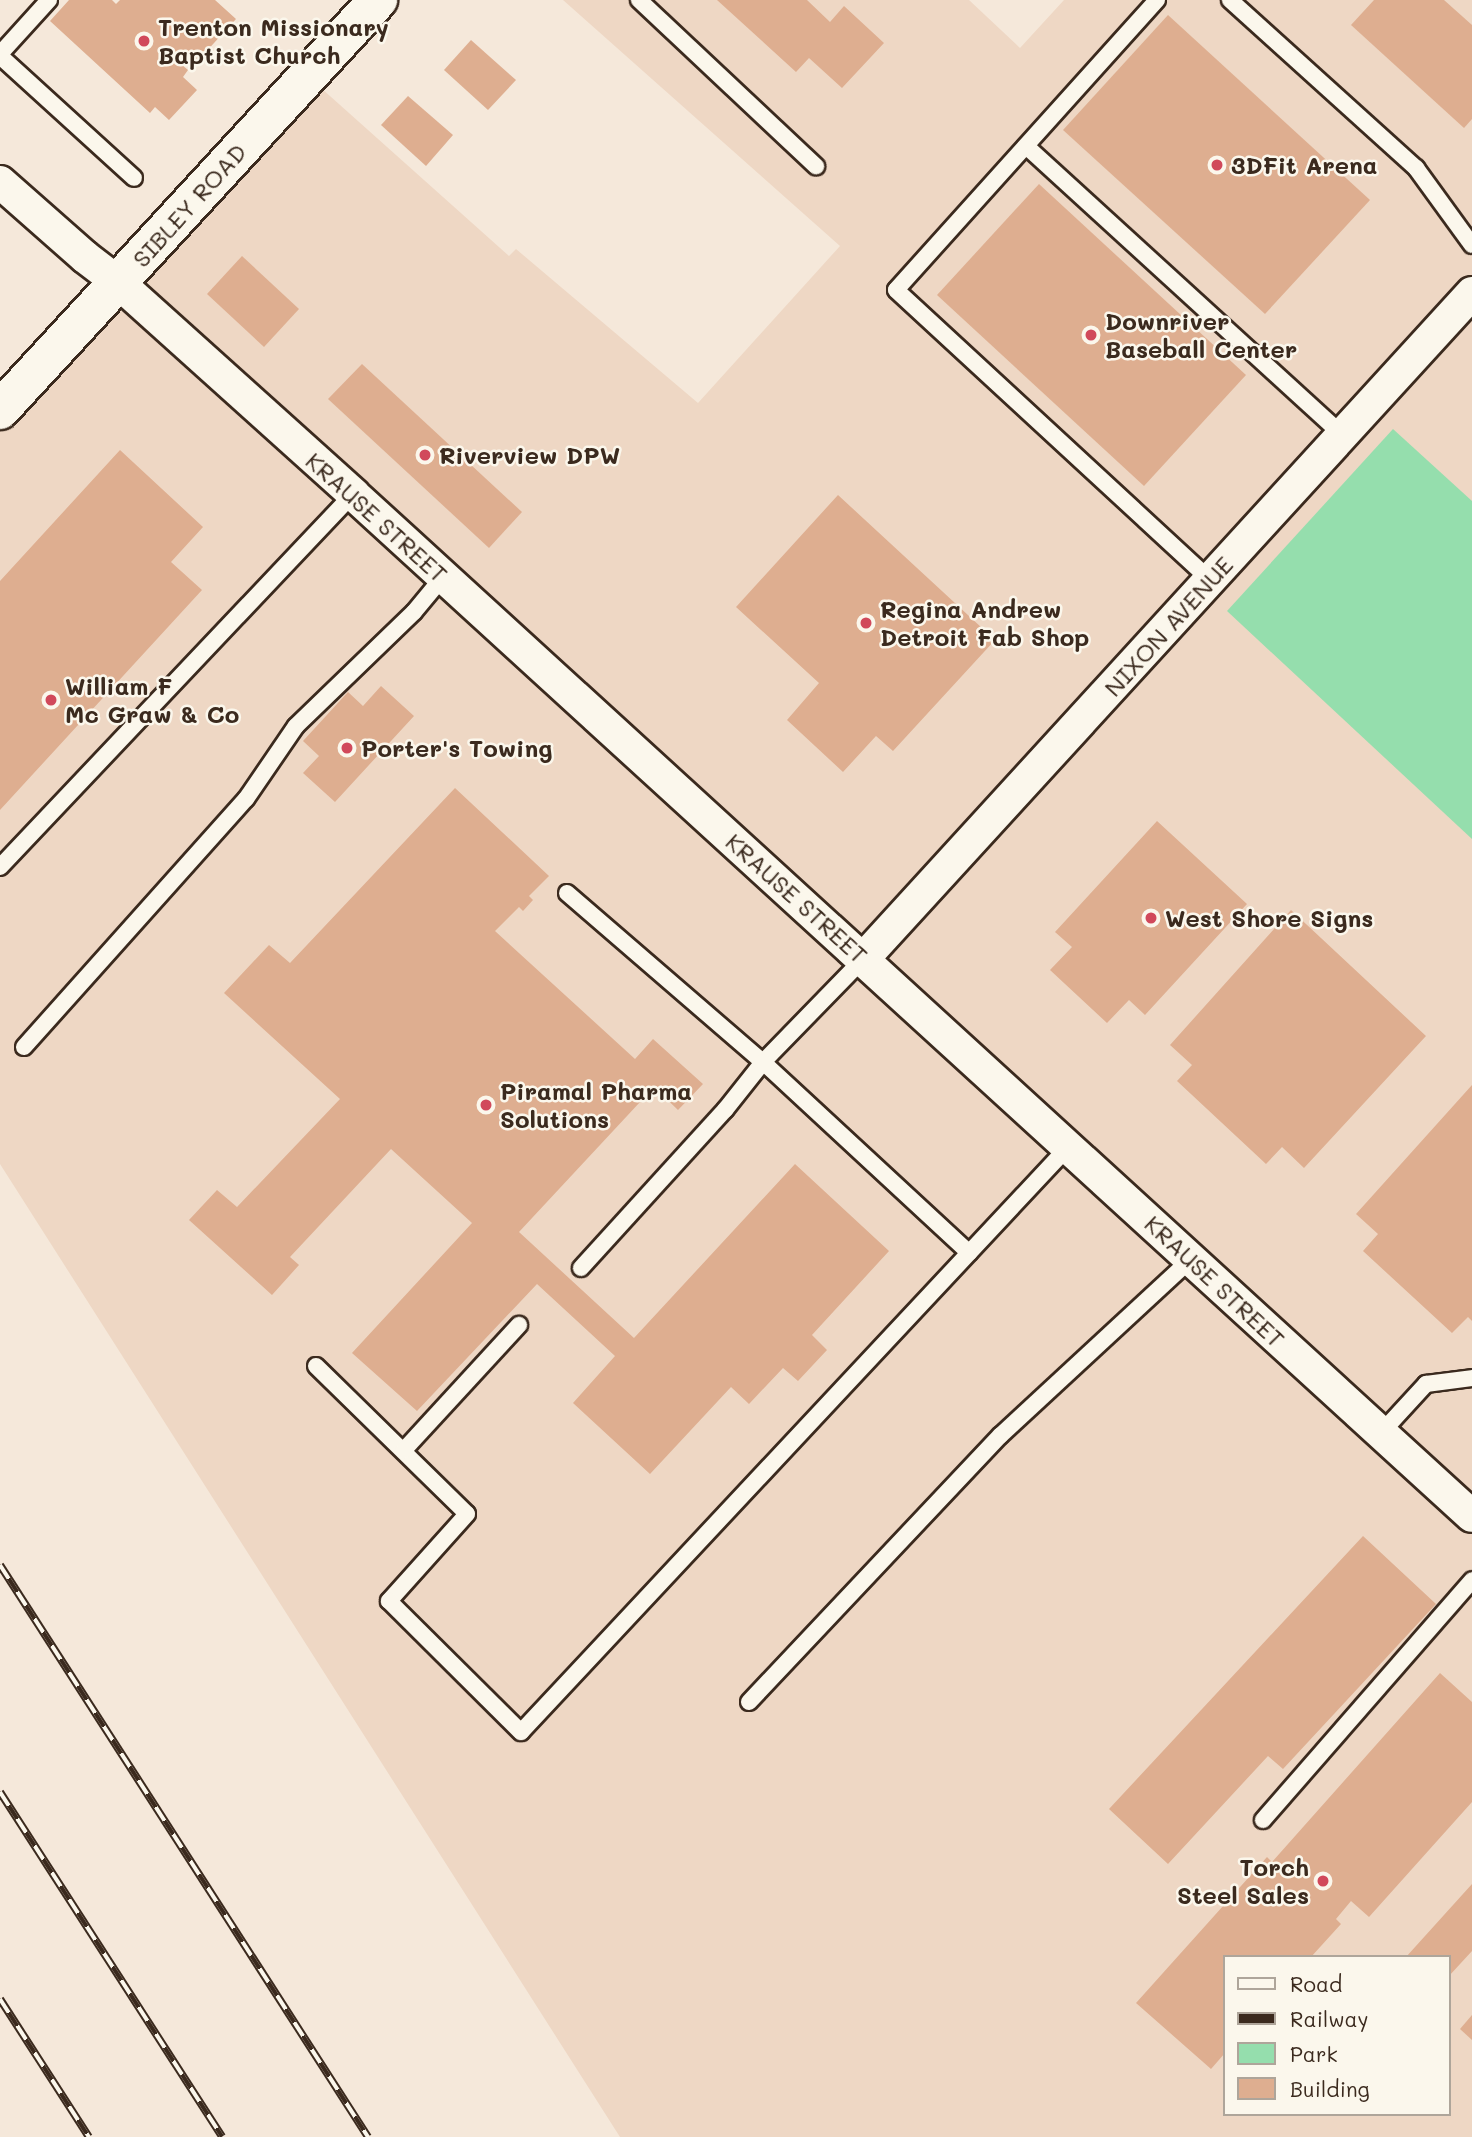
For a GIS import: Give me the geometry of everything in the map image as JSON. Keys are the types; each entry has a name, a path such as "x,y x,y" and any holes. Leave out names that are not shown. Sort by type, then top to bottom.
{"main road":[{"name":"SIBLEY ROAD","path":"0,410 378,0"}],"street":[{"name":"KRAUSE STREET","path":"0,182 85,257 119,283 353,494 1472,1516"},
{"name":"NIXON AVENUE","path":"864,958 1472,293"}],"lane":[{"path":"50,0 0,55 134,178"},
{"path":"639,0 816,166"},
{"path":"1157,0 895,290 1210,580"},
{"path":"1230,0 1416,168 1472,245"},
{"path":"1026,146 1342,435"},
{"path":"0,867 353,494"},
{"path":"24,1047 246,799 296,726 414,612 443,577"},
{"path":"567,893 763,1062 969,1253"},
{"path":"581,1268 725,1110 763,1062 864,958"},
{"path":"316,1366 467,1514 389,1601 521,1732 1069,1146"},
{"path":"749,1702 1001,1435 1191,1259"},
{"path":"404,1450 519,1325"},
{"path":"1381,1433 1426,1384 1472,1378"},
{"path":"1263,1820 1472,1580"}],"shaded area":[{"path":"563,0 969,0 1020,48 1064,0 1472,0 1472,2137 620,2137 0,1164 0,410 302,71 509,256 516,249 698,403 840,246"}],"green space":[{"path":"1393,429 1472,501 1472,839 1227,611"}],"building":[{"name":"Trenton Missionary Baptist Church","path":"69,0 112,0 116,4 120,0 215,0 236,19 192,67 186,61 182,65 188,70 183,77 197,90 169,120 155,107 150,113 50,21"},
{"path":"717,0 807,0 830,22 844,6 884,43 842,88 809,58 796,72"},
{"path":"1374,0 1444,0 1472,25 1472,119 1464,128 1351,25"},
{"name":"3DFit Arena","path":"1168,15 1370,200 1265,314 1063,130"},
{"path":"471,40 516,80 488,110 444,70"},
{"path":"408,96 453,135 426,166 381,125"},
{"name":"Downriver Baseball Center","path":"1039,184 1246,375 1144,486 937,295"},
{"path":"242,256 299,309 264,347 207,294"},
{"name":"Riverview DPW","path":"362,364 522,512 489,548 328,399"},
{"name":"William F Mc Graw & Co","path":"120,450 203,527 171,562 202,590 0,810 0,581"},
{"name":"Regina Andrew Detroit Fab Shop","path":"838,495 995,640 893,751 876,736 843,772 787,720 819,683 736,607"},
{"name":"Porter's Towing","path":"381,686 414,716 335,802 303,773 319,756 303,741 348,692 363,706"},
{"name":"Piramal Pharma Solutions","path":"455,788 549,876 529,896 533,900 523,911 519,907 495,931 635,1059 653,1039 703,1084 678,1110 654,1087 519,1232 634,1338 795,1164 889,1251 812,1335 827,1350 798,1381 783,1368 749,1404 731,1387 650,1474 573,1403 615,1356 537,1284 417,1411 352,1353 472,1223 391,1149 290,1257 299,1265 272,1295 189,1220 217,1190 237,1207 340,1099 224,993 269,945 290,963"},
{"name":"West Shore Signs","path":"1157,821 1247,904 1145,1015 1129,1000 1107,1023 1050,970 1072,947 1055,932"},
{"path":"1291,910 1426,1036 1304,1168 1282,1147 1266,1164 1177,1081 1192,1065 1170,1045"},
{"path":"1472,1085 1472,1321 1468,1317 1452,1333 1363,1251 1378,1234 1356,1214"},
{"path":"1363,1536 1436,1604 1283,1769 1268,1756 1168,1864 1109,1809"},
{"name":"Torch Steel Sales","path":"1440,1673 1472,1702 1472,1802 1369,1917 1351,1901 1336,1919 1341,1924 1313,1955 1224,1955 1224,2054 1211,2069 1136,2003 1267,1857 1272,1862"},
{"path":"1472,1884 1472,1951 1451,1974 1451,1955 1408,1955"},
{"path":"1472,2015 1472,2040 1460,2029"}],"railway":[{"path":"0,1565 368,2137"},
{"path":"0,1792 222,2137"},
{"path":"0,1999 89,2137"}],"place":[{"name":"Trenton Missionary Baptist Church","path":"144,41"},
{"name":"3DFit Arena","path":"1217,165"},
{"name":"Downriver Baseball Center","path":"1091,335"},
{"name":"Riverview DPW","path":"425,455"},
{"name":"Regina Andrew Detroit Fab Shop","path":"866,623"},
{"name":"William F Mc Graw & Co","path":"51,700"},
{"name":"Porter's Towing","path":"347,748"},
{"name":"West Shore Signs","path":"1151,918"},
{"name":"Piramal Pharma Solutions","path":"486,1105"},
{"name":"Torch Steel Sales","path":"1323,1881"}]}
